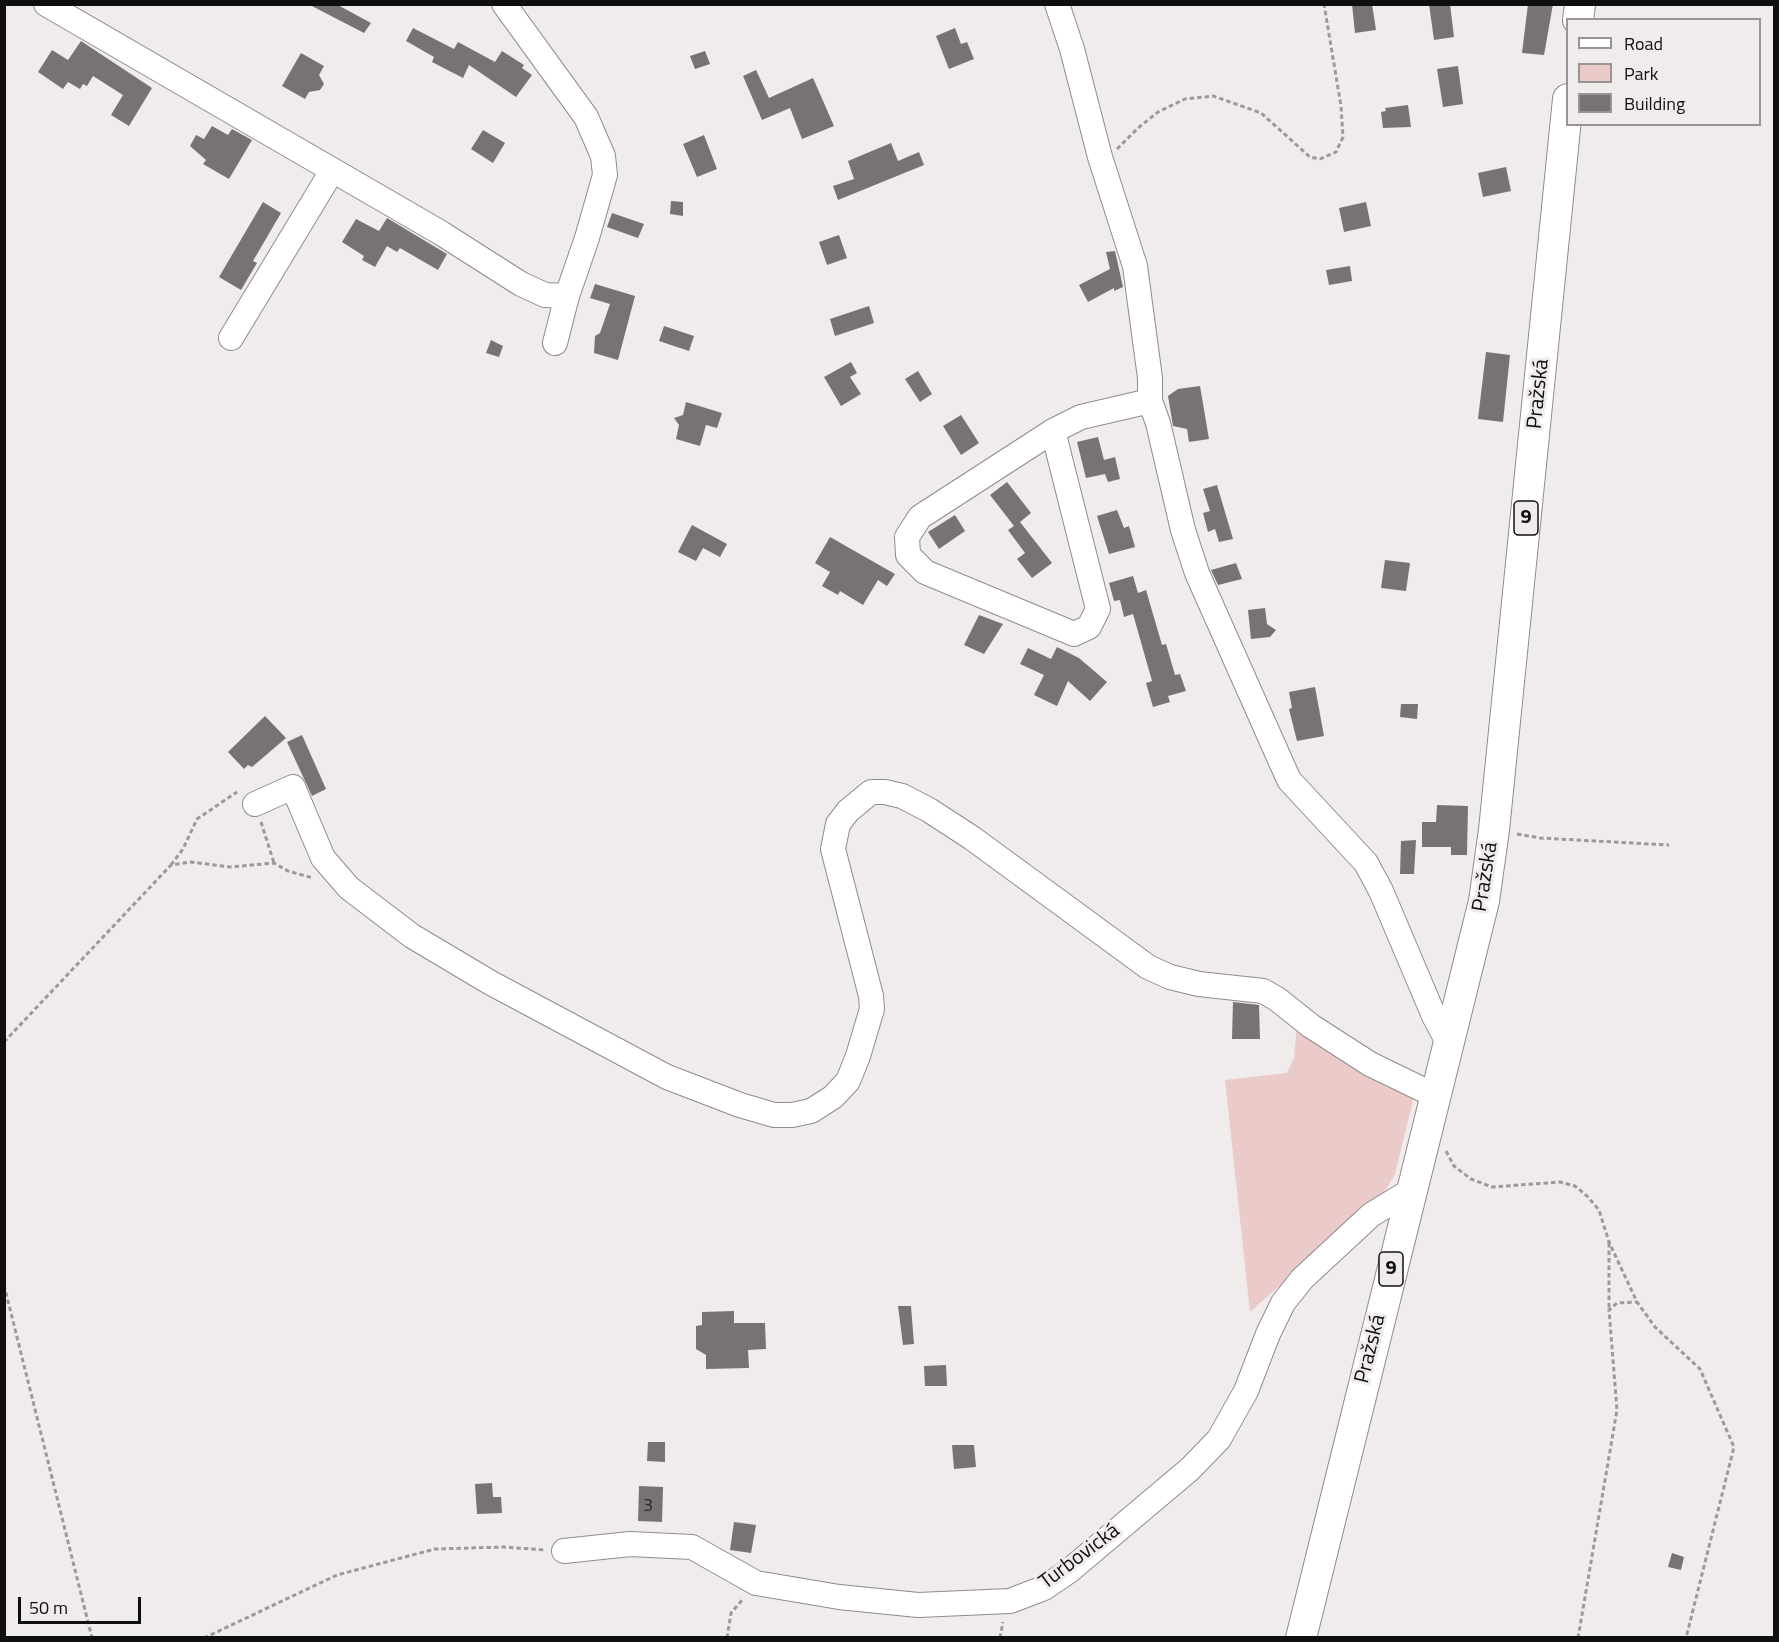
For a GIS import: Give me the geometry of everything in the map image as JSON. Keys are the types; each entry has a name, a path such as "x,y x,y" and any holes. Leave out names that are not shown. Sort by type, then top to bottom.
{"main road":[{"name":"Pražská","path":"1301,1638 1410,1191 1450,1046 1484,901 1494,830 1566,119"}],"street":[{"path":"46,4 441,233 521,284 545,294 567,296"},
{"path":"504,4 586,117 603,156 605,175 567,296 555,343"},
{"path":"1058,4 1100,157 1135,266 1150,378 1150,401 1158,423 1183,530 1197,573 1284,771 1297,791 1366,863 1381,891 1434,1017 1450,1046"},
{"path":"231,338 332,171"},
{"path":"1053,431 1098,609 1089,627 1074,634 925,572 908,555 907,537 920,517 1053,431 1080,417 1150,401"},
{"path":"255,804 293,787 323,858 349,888 412,936 491,983 667,1077 740,1105 774,1114 792,1115 811,1111 833,1097 848,1081 868,1022 871,996 833,849 838,824 871,792 902,796 964,832 1148,967 1170,977 1199,984 1263,991 1311,1026 1370,1064 1436,1096"},
{"name":"Turbovická","path":"564,1551 630,1544 692,1548 756,1584 839,1597 918,1605 1010,1601 1044,1588 1190,1469 1219,1439 1246,1391 1268,1334 1283,1303 1302,1279 1371,1215 1410,1191"}],"path":[{"path":"1100,157 1117,150 1138,128 1158,112 1185,99 1213,96 1261,113 1310,157 1320,159 1336,152 1343,137 1341,106 1324,4"},
{"path":"4,1042 171,865 183,849 197,819 241,790 255,804 274,863"},
{"path":"1494,830 1540,838 1669,845"},
{"path":"171,865 191,862 230,867 274,863 288,871 349,888"},
{"path":"1446,1150 1454,1166 1470,1179 1492,1187 1514,1187 1542,1182 1575,1186 1599,1210 1609,1242 1637,1302 1655,1327 1700,1369 1734,1447 1686,1638"},
{"path":"1578,1638 1617,1410 1609,1310 1609,1242"},
{"path":"4,1285 92,1638"},
{"path":"1609,1310 1617,1303 1637,1302"},
{"path":"204,1638 337,1575 435,1550 504,1547 564,1551"},
{"path":"727,1638 731,1613 756,1584"}],"green space":[{"path":"1297,1024 1415,1092 1395,1174 1384,1193 1250,1312 1225,1080 1287,1073 1294,1058"}],"building":[{"path":"308,4 336,4 371,23 364,33"},
{"path":"1352,4 1372,4 1376,30 1355,33"},
{"path":"1429,4 1450,4 1454,37 1434,40"},
{"path":"1528,4 1553,4 1544,55 1522,53"},
{"path":"413,28 454,49 458,42 495,62 502,51 524,65 522,68 532,75 516,97 469,65 463,78 432,62 434,57 406,41"},
{"path":"955,28 961,44 967,42 974,59 949,69 936,36"},
{"path":"81,41 152,88 129,126 111,115 123,95 93,76 87,86 83,84 80,89 68,82 63,89 38,72 52,50 68,60"},
{"path":"705,51 710,64 695,69 690,56"},
{"path":"301,53 324,66 319,75 324,84 320,90 309,92 305,99 282,86"},
{"path":"1458,66 1463,104 1443,107 1437,69"},
{"path":"756,70 769,98 813,78 834,126 802,139 790,108 762,120 743,76"},
{"path":"1408,105 1411,127 1383,128 1381,112 1386,111 1385,108"},
{"path":"212,126 228,135 232,129 252,140 229,179 203,164 206,160 190,146 196,135 204,139"},
{"path":"483,130 505,143 493,163 471,149"},
{"path":"704,135 717,169 697,177 683,144"},
{"path":"891,143 898,161 919,152 924,165 838,200 833,186 854,179 848,161"},
{"path":"1506,167 1511,191 1483,197 1478,173"},
{"path":"671,201 683,202 683,216 670,214"},
{"path":"263,202 281,213 253,261 257,263 241,290 219,277"},
{"path":"1366,202 1371,226 1344,232 1339,208"},
{"path":"612,213 644,224 638,238 607,227"},
{"path":"387,218 447,254 438,270 400,248 397,252 387,246 375,267 362,260 364,256 342,242 356,219 379,231"},
{"path":"839,235 847,258 827,265 819,242"},
{"path":"1115,251 1123,287 1114,291 1114,288 1088,302 1079,285 1110,269 1106,252"},
{"path":"1350,266 1352,281 1329,285 1326,270"},
{"path":"595,284 635,296 618,360 594,353 595,336 600,333 610,304 590,298"},
{"path":"869,306 874,323 835,336 830,319"},
{"path":"664,326 694,336 689,351 659,341"},
{"path":"491,340 503,346 499,357 486,353"},
{"path":"1486,352 1510,355 1503,422 1478,419"},
{"path":"851,362 857,373 850,377 861,394 841,406 824,377"},
{"path":"918,371 932,394 920,402 905,379"},
{"path":"1200,386 1209,439 1189,442 1187,429 1173,426 1168,396 1178,389"},
{"path":"686,402 722,413 717,428 706,425 700,446 676,439 679,425 674,418 683,415"},
{"path":"961,415 979,443 961,455 943,426"},
{"path":"1098,437 1104,460 1115,457 1120,479 1108,482 1105,474 1086,478 1077,442"},
{"path":"1007,482 1031,513 1020,522 1052,563 1032,578 1017,559 1025,553 1008,530 1014,526 990,495"},
{"path":"1217,485 1233,539 1219,542 1215,529 1208,532 1203,513 1210,511 1203,489"},
{"path":"1117,510 1124,528 1129,526 1135,547 1109,554 1097,516"},
{"path":"955,515 965,531 939,549 928,532"},
{"path":"692,525 727,544 720,557 703,548 696,561 678,552"},
{"path":"830,537 895,574 887,586 878,580 863,605 840,591 838,595 822,586 830,572 815,563"},
{"path":"1385,560 1410,563 1406,591 1381,588"},
{"path":"1236,563 1242,579 1218,585 1211,570"},
{"path":"1133,576 1138,593 1146,590 1162,645 1166,644 1175,675 1180,674 1186,691 1168,696 1170,702 1153,707 1146,683 1152,681 1133,614 1124,617 1120,600 1114,601 1109,583"},
{"path":"1265,608 1267,624 1276,630 1270,637 1251,639 1248,610"},
{"path":"979,615 1003,624 984,654 964,645"},
{"path":"1057,647 1079,658 1107,682 1090,701 1068,681 1057,706 1034,695 1044,675 1020,664 1028,648 1051,659"},
{"path":"1315,687 1324,736 1297,741 1289,709 1292,708 1289,692"},
{"path":"1401,704 1418,704 1417,719 1400,717"},
{"path":"265,716 286,738 252,767 248,765 244,769 228,752"},
{"path":"302,735 326,789 312,796 287,742"},
{"path":"1437,805 1468,806 1467,855 1451,855 1451,847 1422,847 1422,822 1436,822"},
{"path":"1416,840 1414,874 1400,874 1401,841"},
{"path":"1233,1002 1259,1005 1260,1039 1232,1039"},
{"path":"898,1306 911,1306 914,1344 903,1345"},
{"path":"734,1311 734,1323 765,1323 766,1349 748,1350 749,1368 706,1369 706,1355 696,1349 696,1326 702,1325 702,1312"},
{"path":"946,1365 947,1386 925,1386 924,1366"},
{"path":"648,1442 665,1442 665,1462 647,1461"},
{"path":"952,1445 974,1445 976,1467 954,1469"},
{"path":"492,1483 493,1497 501,1497 502,1513 477,1514 475,1484"},
{"path":"639,1486 663,1487 662,1522 638,1521"},
{"path":"734,1522 756,1525 751,1553 730,1550"},
{"path":"1672,1553 1684,1557 1681,1570 1668,1567"}]}
